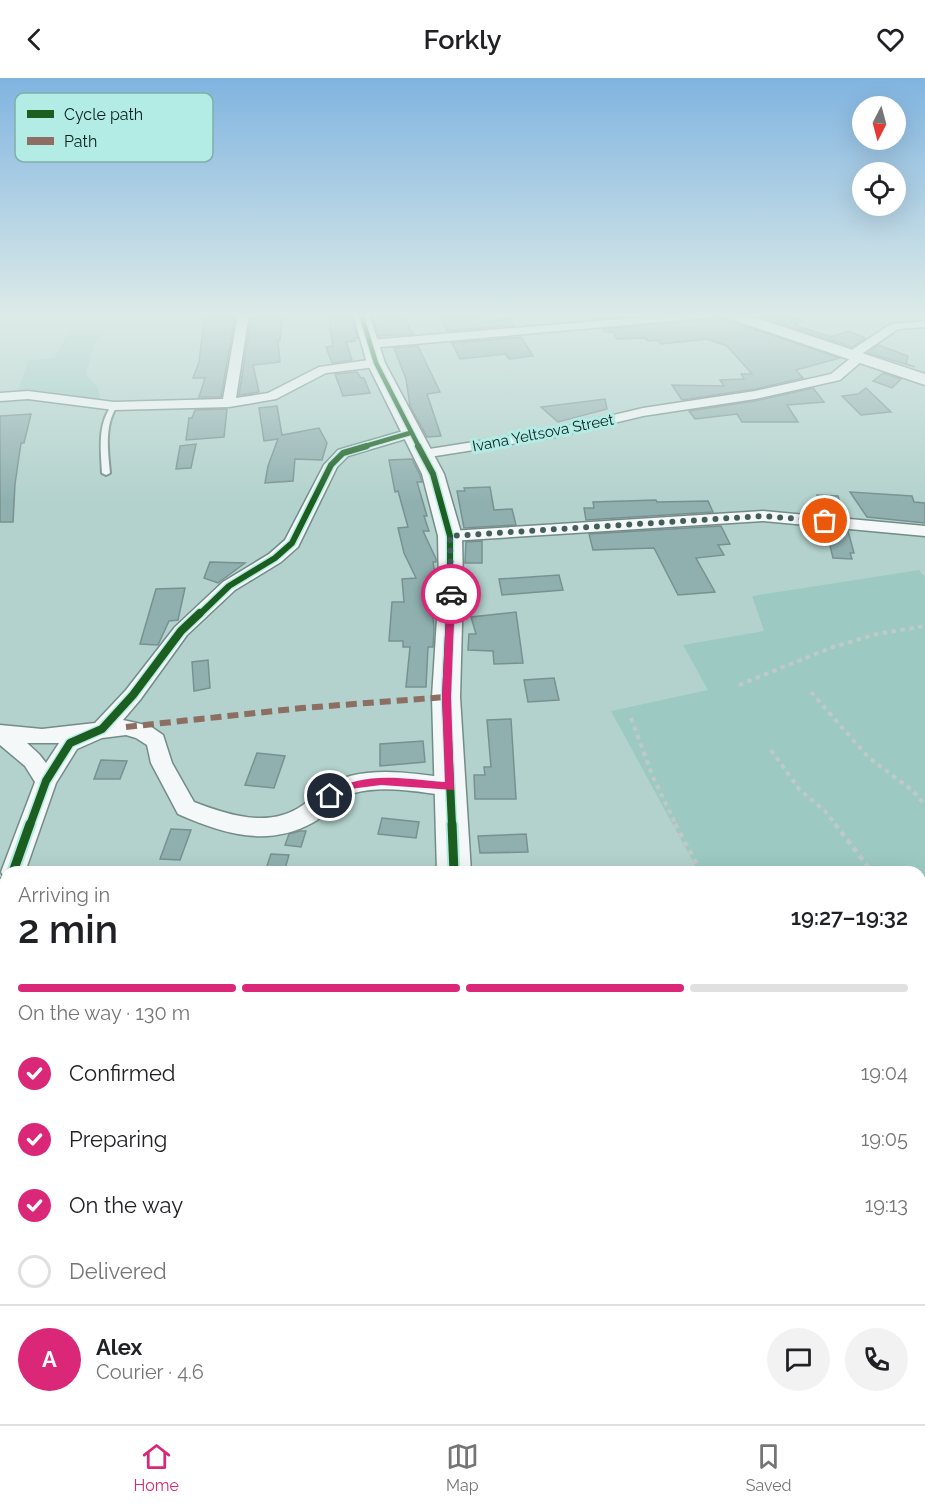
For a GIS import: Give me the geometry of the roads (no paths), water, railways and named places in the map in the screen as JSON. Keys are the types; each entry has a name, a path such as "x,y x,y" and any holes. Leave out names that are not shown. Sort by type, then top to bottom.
{"street":[{"path":"229,403 233,377"},
{"path":"0,397 27,395 114,406 229,403 271,396 309,377"},
{"path":"384,377 432,474 450,536 451,587 446,697 454,866"},
{"name":"Ivana Yeltsova Street","path":"102,729 133,695 181,631 229,586 275,558 292,543 331,465 343,453 417,443 555,433 643,412 755,395 835,377"},
{"path":"450,536 763,516 925,531"},
{"path":"0,733 42,737 126,727 143,732 156,741 162,763 186,808 226,825 261,829 296,821 348,786 381,781 450,787"},
{"path":"15,866 46,781 70,743 102,729"},
{"path":"0,733 32,760 46,781"}],"lane":[{"path":"106,473 106,430 110,411 114,406"}]}
